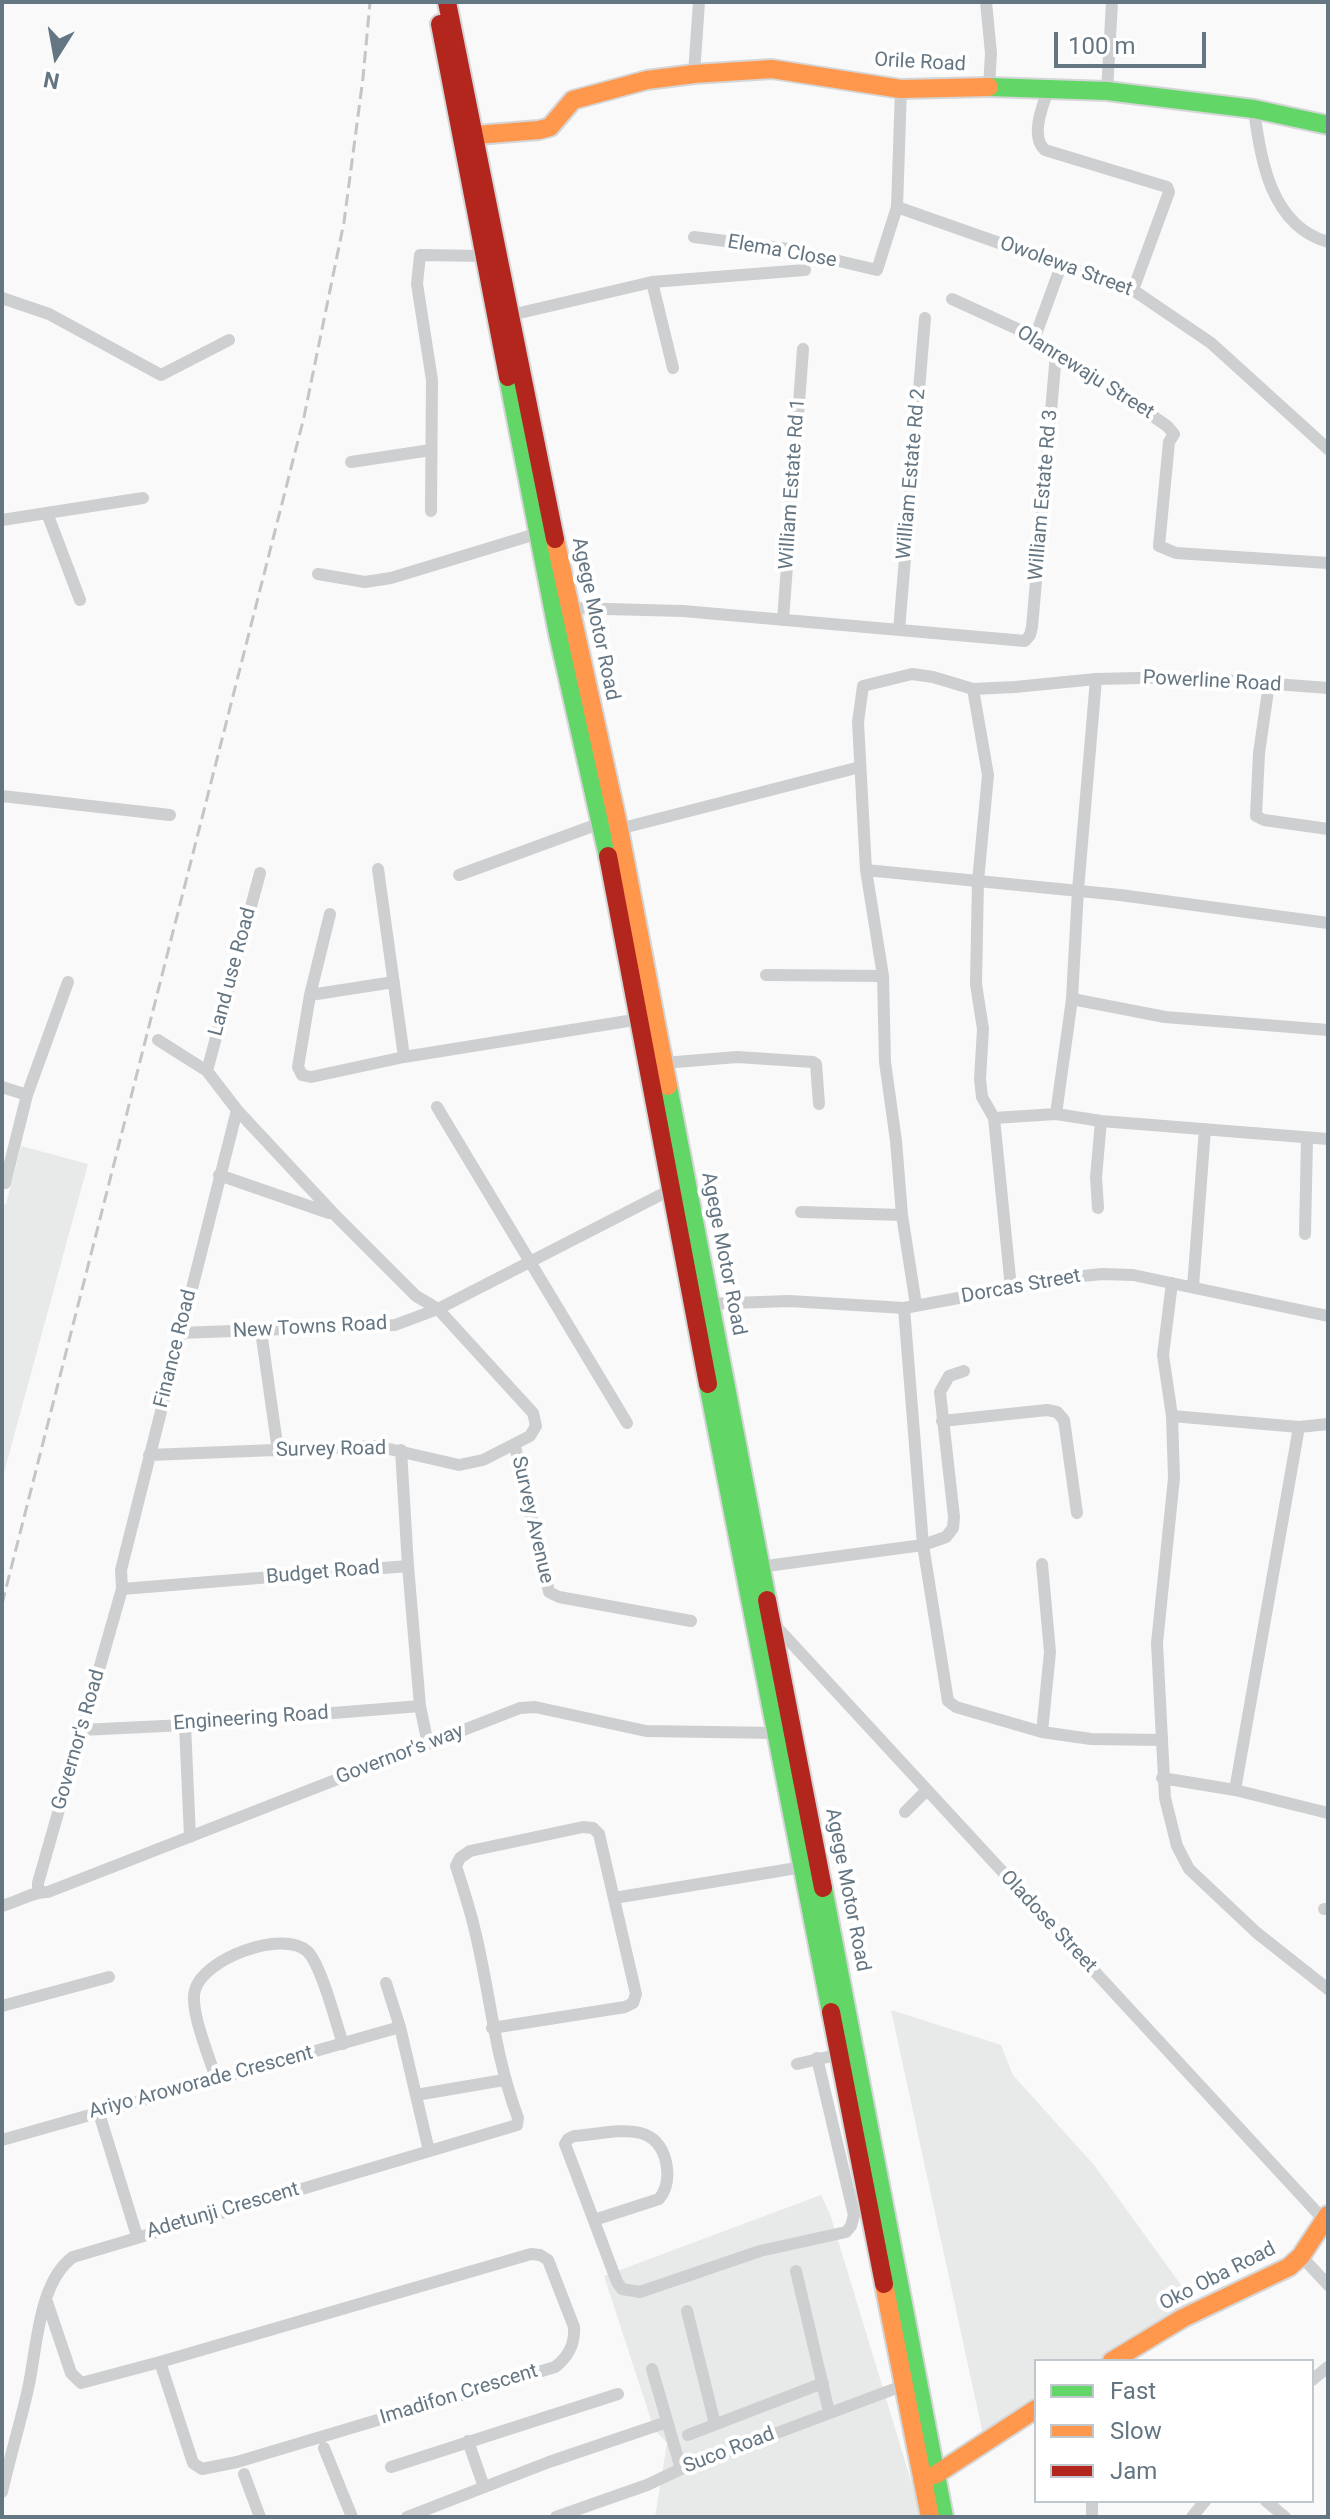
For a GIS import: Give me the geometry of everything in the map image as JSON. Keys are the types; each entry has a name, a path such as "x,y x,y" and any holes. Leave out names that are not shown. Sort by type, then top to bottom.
{"main road":[{"name":"Agege Motor Road","path":"436,2 511,315 635,959 664,1063 702,1304 848,2052 944,2517"},
{"name":"Agege Motor Road","path":"447,2 484,256 562,652 610,826"},
{"name":"Orile Road","path":"468,136 550,127 573,100 647,80 772,69 901,89 989,87 1107,91 1254,109 1328,125"},
{"name":"Agege Motor Road","path":"635,959 640,1019 672,1189 702,1304 759,1567 777,1733 803,1867 848,2052 902,2386 930,2517"},
{"name":"Oko Oba Road","path":"1118,2359 1183,2318 1289,2267 1301,2256 1326,2217"},
{"path":"935,2475 1034,2410"}],"street":[{"path":"694,74 699,2"},
{"path":"986,2 991,53 989,87"},
{"path":"1107,91 1112,2"},
{"path":"897,207 901,89"},
{"path":"1048,91 1040,111 1038,140 1045,150 1167,187 1169,192 1133,290"},
{"path":"1254,109 1260,155 1269,184 1280,204 1304,233 1328,242"},
{"name":"Owolewa Street","path":"897,207 1133,290 1211,343 1328,449"},
{"name":"Elema Close","path":"694,237 788,249 877,270 897,207"},
{"path":"431,511 432,380 417,284 420,255 484,256"},
{"path":"1035,337 1062,263"},
{"path":"511,315 652,282 805,270"},
{"path":"652,282 673,368"},
{"path":"2,298 49,314 161,375 229,340"},
{"name":"Olanrewaju Street","path":"952,299 1035,337 1056,354 1147,410 1174,434 1169,442 1159,546 1176,553 1328,563"},
{"name":"William Estate Rd 2","path":"899,630 925,318"},
{"name":"William Estate Rd 1","path":"783,620 803,349"},
{"name":"William Estate Rd 3","path":"899,630 1025,641 1030,635 1056,354"},
{"path":"351,462 431,450"},
{"path":"2,520 143,498"},
{"path":"47,513 80,600"},
{"path":"318,574 365,582 391,578 539,533"},
{"path":"569,608 683,611 899,630"},
{"name":"Powerline Road","path":"860,767 858,722 863,686 912,674 973,689 1096,679 1183,677 1328,688"},
{"path":"1056,1114 1072,999 1096,679"},
{"path":"1269,684 1259,753 1256,816 1264,820 1328,829"},
{"path":"973,689 988,775 978,881 976,984 983,1029 980,1079 982,1097 994,1118 1011,1288"},
{"path":"459,875 610,826 860,767 866,870 883,976 885,1062 896,1141 910,1307 923,1545 948,1701 956,1707 1042,1732 1091,1739 1162,1740"},
{"path":"2,796 170,815"},
{"path":"378,869 404,1057"},
{"path":"866,870 1078,890 1328,923"},
{"name":"Land use Road","path":"207,1071 260,873"},
{"path":"330,914 310,995 298,1067 302,1075 311,1077 404,1057 640,1019"},
{"path":"766,975 883,976"},
{"path":"5,1183 27,1095 68,982"},
{"path":"310,995 394,982"},
{"path":"1072,999 1165,1017 1328,1030"},
{"path":"158,1040 207,1071 237,1110 336,1216 416,1296 438,1309 533,1413 536,1426 530,1436 515,1446"},
{"path":"664,1063 737,1057 809,1061 816,1064 819,1104"},
{"path":"2,1087 27,1095"},
{"path":"437,1107 627,1423"},
{"name":"Finance Road","path":"122,1589 121,1570 237,1110"},
{"path":"994,1118 1056,1114 1101,1121 1328,1139"},
{"path":"1098,1208 1096,1177 1101,1121"},
{"path":"1193,1287 1205,1129"},
{"path":"1305,1234 1307,1138"},
{"path":"219,1175 336,1216"},
{"name":"New Towns Road","path":"179,1333 395,1325 438,1309 672,1189"},
{"path":"801,1212 902,1215"},
{"name":"Dorcas Street","path":"702,1304 815,1302 910,1307 1102,1274 1133,1275 1328,1316"},
{"path":"1172,1283 1163,1355 1172,1416 1174,1478 1157,1643 1162,1778 1177,1846 1189,1869 1257,1933 1328,1989"},
{"path":"261,1331 278,1451"},
{"path":"759,1567 923,1545 946,1537 953,1528 940,1392 949,1376 964,1371"},
{"path":"942,1421 1047,1410 1057,1412 1064,1420 1077,1513"},
{"path":"1172,1416 1299,1427 1328,1424"},
{"path":"1235,1790 1299,1427"},
{"name":"Survey Road","path":"149,1455 376,1446 459,1465 483,1460 515,1446"},
{"name":"Survey Avenue","path":"515,1446 549,1592 559,1597 691,1621"},
{"name":"Budget Road","path":"122,1589 408,1566 401,1450"},
{"path":"1042,1564 1050,1652 1042,1732"},
{"path":"408,1566 420,1706 428,1744"},
{"name":"Governor's Road","path":"38,1892 122,1589"},
{"name":"Oladose Street","path":"764,1622 1326,2217"},
{"name":"Engineering Road","path":"81,1730 420,1706"},
{"name":"Governor's way","path":"2,1906 21,1902 38,1892 48,1892 520,1708 535,1707 646,1731 777,1733"},
{"path":"185,1725 190,1837"},
{"path":"1162,1778 1235,1790 1328,1813"},
{"path":"905,1812 926,1791"},
{"name":"Adetunji Crescent","path":"2,2492 6,2454 28,2390 46,2299 61,2265 73,2257 137,2236 517,2125 518,2118 504,2080 492,2028 475,1931 456,1866 460,1858 470,1851 583,1827 593,1828 599,1834 636,1994 633,2003 625,2007 492,2028"},
{"path":"614,1898 803,1867"},
{"path":"216,2079 194,2006 194,1992 199,1979 215,1966 254,1947 300,1947 308,1952 320,1975 343,2044"},
{"path":"2,2006 109,1977"},
{"path":"386,1983 400,2027 429,2151"},
{"name":"Ariyo Aroworade Crescent","path":"2,2140 98,2110 400,2027"},
{"path":"797,2064 848,2052"},
{"path":"594,2220 659,2199 664,2193 668,2171 663,2149 657,2140 640,2132 568,2139 565,2144 617,2282 622,2289 640,2292 760,2251 846,2232 854,2215 817,2058"},
{"path":"416,2095 504,2080"},
{"path":"98,2110 137,2236"},
{"name":"Imadifon Crescent","path":"46,2299 71,2373 81,2383 531,2254 548,2260 574,2327 575,2338 567,2355 555,2367 237,2462 202,2469 193,2463 160,2362"},
{"path":"1301,2256 1328,2285"},
{"path":"796,2271 829,2412"},
{"path":"687,2311 715,2424"},
{"path":"652,2369 681,2469"},
{"path":"688,2435 823,2383"},
{"name":"Suco Road","path":"556,2517 902,2386"},
{"path":"391,2467 618,2394"},
{"path":"407,2517 667,2422"},
{"path":"468,2441 484,2487"},
{"path":"324,2448 352,2517"},
{"path":"244,2474 260,2517"},
{"path":"1268,2503 1285,2517"}],"shaded area":[{"path":"21,1146 88,1164 2,1480 2,1204 6,1204"},
{"path":"891,2010 1001,2045 1013,2075 1094,2165 1197,2307 1119,2359 1034,2359 1034,2416 986,2448"},
{"path":"821,2195 830,2214 922,2517 655,2517 667,2443 654,2429 604,2276"}],"railway":[{"path":"2,1604 304,417 344,222 370,2"}],"traffic: fast":[{"path":"989,87 1107,91 1254,109 1328,125"},
{"path":"508,377 558,634 608,856"},
{"path":"668,1086 767,1600"},
{"path":"708,1384 831,2012"},
{"path":"823,1888 944,2517"}],"traffic: slow":[{"path":"464,136 539,130 550,127 573,100 647,80 694,74 772,69 901,89 989,87"},
{"path":"555,539 619,829 668,1086"},
{"path":"1115,2359 1183,2318 1289,2267 1301,2256 1328,2215"},
{"path":"884,2284 930,2517"},
{"path":"935,2475 1034,2410"}],"traffic: jam":[{"path":"447,2 555,539"},
{"path":"440,24 508,377"},
{"path":"608,856 708,1384"},
{"path":"767,1600 823,1888"},
{"path":"831,2012 884,2284"}]}
